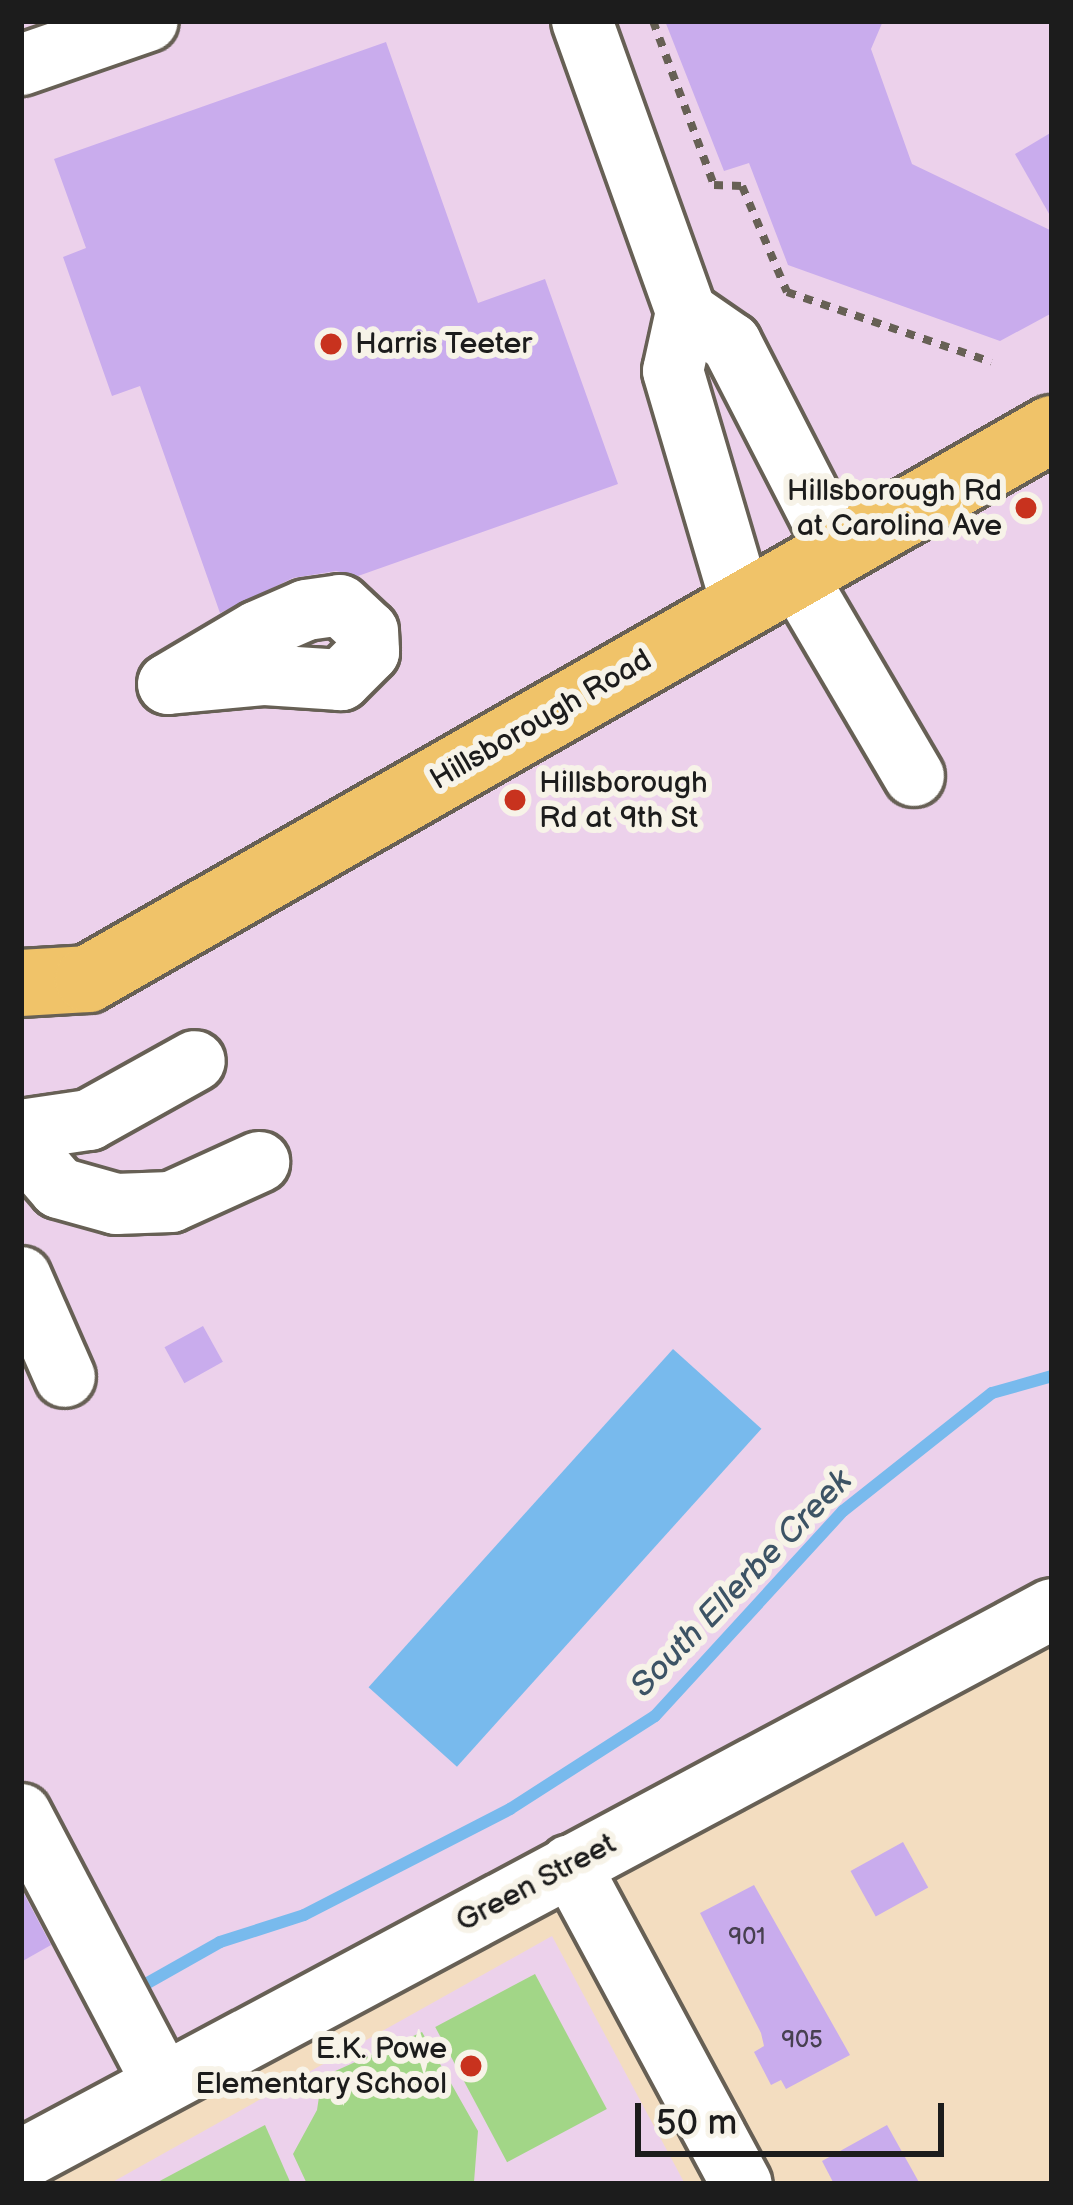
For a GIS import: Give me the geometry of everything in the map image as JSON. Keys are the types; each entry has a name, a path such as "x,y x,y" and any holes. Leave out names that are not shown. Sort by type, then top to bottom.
{"main road":[{"name":"Hillsborough Road","path":"21,983 88,979 1052,429"}],"street":[{"path":"21,65 148,21"},
{"path":"582,21 686,312 673,371 914,776"},
{"path":"686,312 730,343 792,577"},
{"path":"21,1017 88,979"},
{"path":"21,1130 89,1120 195,1061"},
{"path":"21,1144 58,1187 116,1204 171,1202 259,1162"},
{"path":"21,1277 65,1377"},
{"name":"Green Street","path":"21,2160 1052,1609"},
{"path":"21,1814 164,2084"},
{"path":"570,1865 742,2184"}],"path":[{"path":"652,21 714,185 742,186 787,292 991,362"}],"shaded area":[{"path":"21,21 1052,21 1052,1609 21,2162"},
{"name":"E.K. Powe Elementary School","path":"552,1936 685,2184 109,2184"}],"green space":[{"path":"535,1974 607,2109 507,2162 435,2027"},
{"path":"422,2032 478,2131 474,2182 307,2184 293,2154 317,2110 322,2077"},
{"path":"265,2125 291,2184 154,2184"}],"water":[{"path":"673,1349 761,1429 457,1767 369,1687"}],"building":[{"path":"665,21 883,21 871,49 912,164 1052,231 1052,313 1000,341 788,265 749,163 724,171"},
{"name":"Harris Teeter","path":"386,42 478,303 545,279 618,484 358,576 336,571 293,578 220,613 140,386 112,396 63,257 86,248 54,159"},
{"path":"1052,132 1052,219 1015,154"},
{"path":"203,1326 223,1362 184,1383 165,1347"},
{"path":"903,1842 928,1887 876,1917 851,1871"},
{"path":"754,1885 850,2055 786,2089 781,2080 771,2085 754,2052 764,2046 761,2033 700,1913"},
{"path":"21,1888 51,1945 21,1962"},
{"path":"887,2125 920,2184 834,2184 822,2161"}],"waterway":[{"name":"South Ellerbe Creek","path":"144,1985 220,1942 304,1915 510,1809 655,1716 843,1511 992,1393 1052,1376"}],"place":[{"name":"Harris Teeter","path":"331,344"},
{"name":"Hillsborough Rd at Carolina Ave","path":"1026,508"},
{"name":"Hillsborough Rd at 9th St","path":"515,800"},
{"name":"E.K. Powe Elementary School","path":"471,2066"}]}
